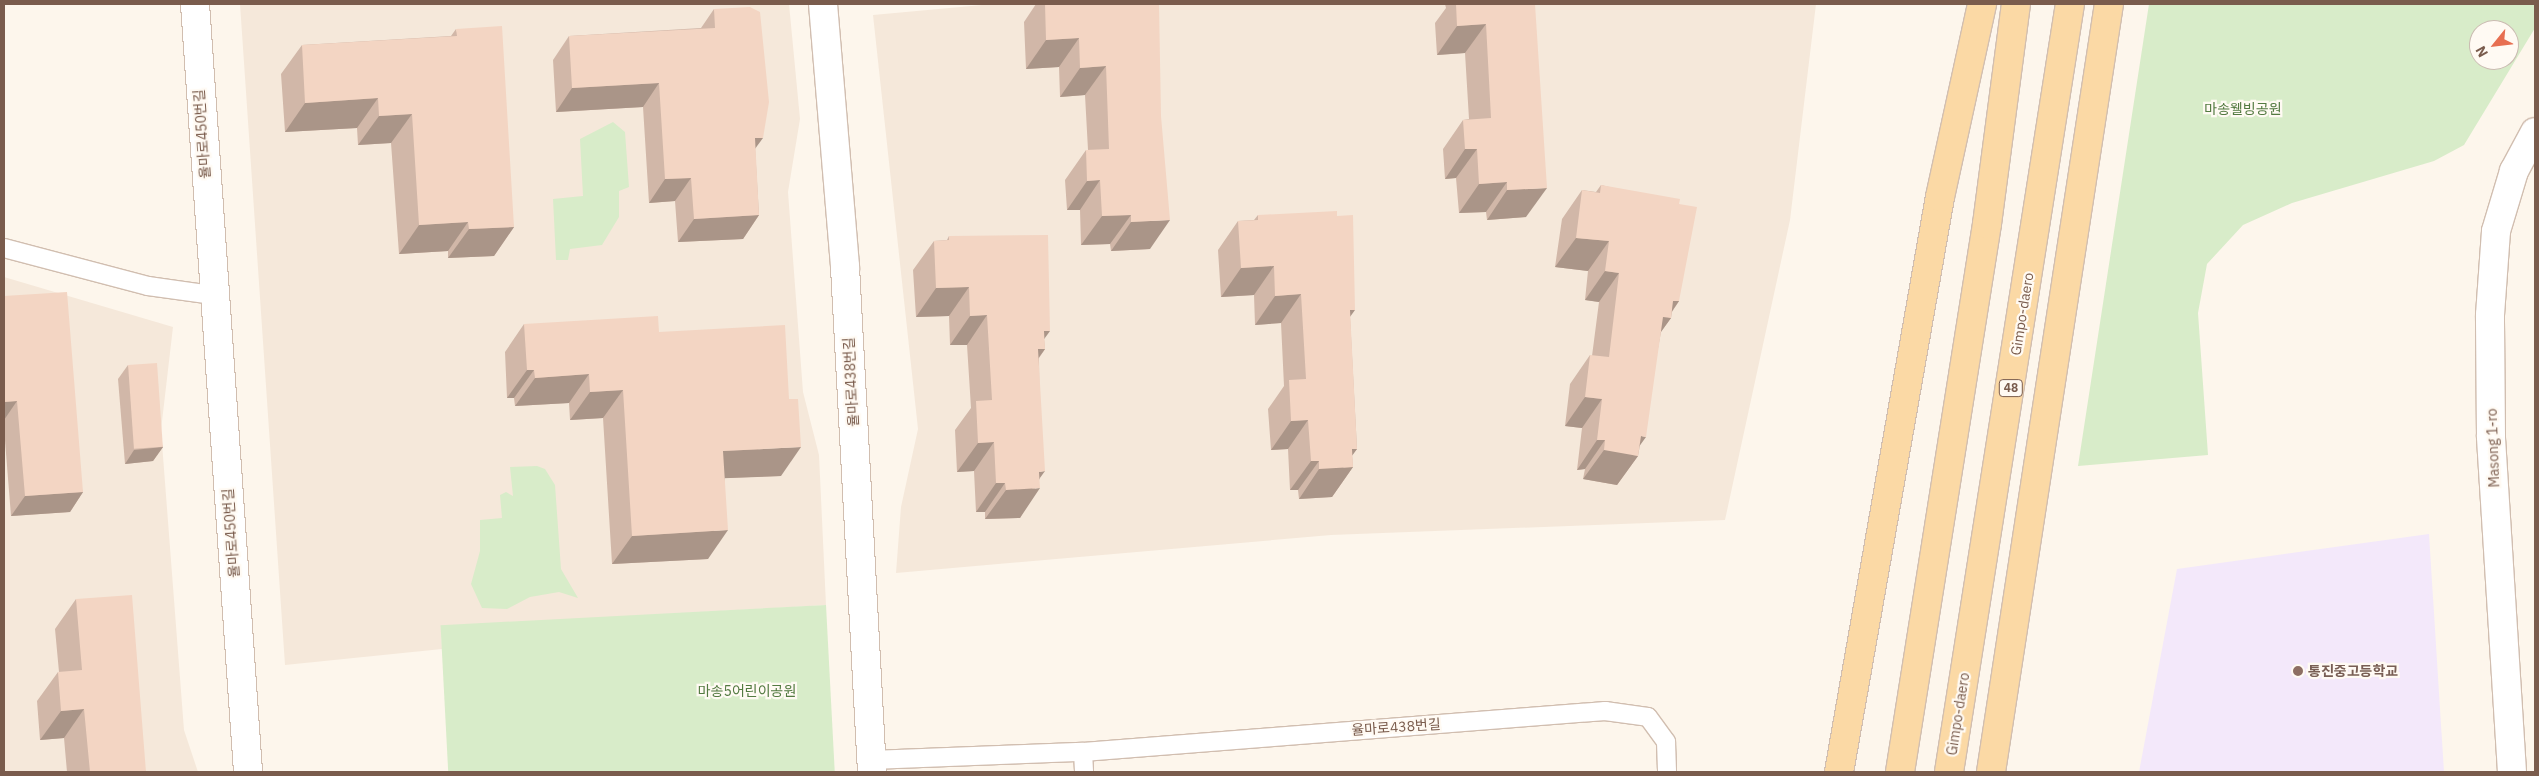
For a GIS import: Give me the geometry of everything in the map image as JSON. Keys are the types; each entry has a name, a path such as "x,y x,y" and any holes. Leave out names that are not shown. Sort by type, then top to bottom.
{"main road":[{"path":"1839,772 1940,197 1982,4"},
{"path":"1900,772 1987,224 2016,4"},
{"name":"Gimpo-daero","path":"1949,772 2070,4"},
{"path":"1991,772 2109,4"}],"street":[{"name":"율마로450번길","path":"195,4 213,295 248,772"},
{"name":"율마로438번길","path":"823,4 845,267 872,766"},
{"name":"Masong 1-ro","path":"2512,772 2491,436 2490,315 2496,231 2514,172 2535,132"}],"lane":[{"path":"4,248 148,286 213,295"},
{"name":"율마로438번길","path":"872,766 1083,752 1605,711 1648,717 1666,742 1667,772"},
{"path":"1083,752 1084,772"}],"shaded area":[{"path":"240,4 789,4 800,119 788,192 803,392 819,455 826,605 441,627 442,649 285,665"},
{"path":"993,4 1816,4 1790,220 1725,520 1331,535 896,573 901,507 918,429 873,15"},
{"path":"4,277 173,327 161,430 184,730 198,772 4,772"},
{"name":"통진중고등학교","path":"2429,534 2444,772 2139,772 2177,569"}],"green space":[{"name":"마송웰빙공원","path":"2149,4 2535,4 2535,28 2519,54 2519,20 2469,20 2469,70 2510,70 2464,145 2434,161 2292,203 2243,225 2207,264 2198,313 2208,455 2078,466"},
{"path":"613,122 625,132 629,187 619,191 619,217 602,245 570,249 568,260 556,260 553,199 583,196 580,139"},
{"path":"537,466 545,469 555,485 561,569 578,598 559,592 530,597 507,609 482,608 471,584 480,551 480,520 502,518 500,495 506,492 513,496 510,467"},
{"name":"마송5어린이공원","path":"826,605 835,772 448,772 441,625"}],"building":[{"path":"1045,4 1159,4 1161,116 1170,220 1131,222 1131,215 1102,216 1100,180 1087,181 1086,150 1109,149 1106,66 1080,68 1079,38 1046,40"},
{"path":"1456,4 1535,4 1547,188 1507,190 1507,182 1479,184 1477,149 1465,149 1463,120 1491,118 1486,24 1457,26"},
{"path":"750,7 760,12 769,102 763,138 755,138 759,215 694,219 691,178 665,179 659,83 572,88 569,36 715,28 714,9"},
{"path":"502,26 514,227 469,229 468,222 419,225 412,114 379,116 378,98 305,103 302,45 457,36 456,29"},
{"path":"1601,185 1680,199 1679,204 1697,207 1679,301 1673,301 1671,318 1663,317 1646,437 1641,436 1638,456 1604,450 1605,440 1597,440 1602,399 1585,397 1590,355 1609,357 1619,273 1605,271 1609,241 1576,238 1582,190 1600,193"},
{"path":"1337,211 1337,216 1353,215 1355,310 1350,310 1357,449 1352,449 1353,467 1319,469 1319,461 1311,461 1308,420 1291,421 1289,380 1306,379 1301,294 1275,296 1274,266 1241,268 1238,221 1258,220 1258,215"},
{"path":"1048,235 1050,331 1044,331 1045,349 1038,349 1045,471 1039,472 1040,488 1006,490 1005,483 996,483 994,442 978,443 976,401 992,400 987,315 970,316 969,287 936,288 934,241 949,240 949,236"},
{"path":"67,292 83,492 25,496 17,401 4,402 4,296"},
{"path":"658,316 659,332 785,325 789,399 798,399 801,447 723,451 728,530 632,536 623,390 590,392 589,374 535,378 534,370 527,370 524,324"},
{"path":"157,363 163,447 134,449 128,365"},
{"path":"132,595 146,772 90,772 84,709 61,711 58,672 82,670 76,599"}],"place":[{"name":"통진중고등학교","path":"2298,671"}]}
